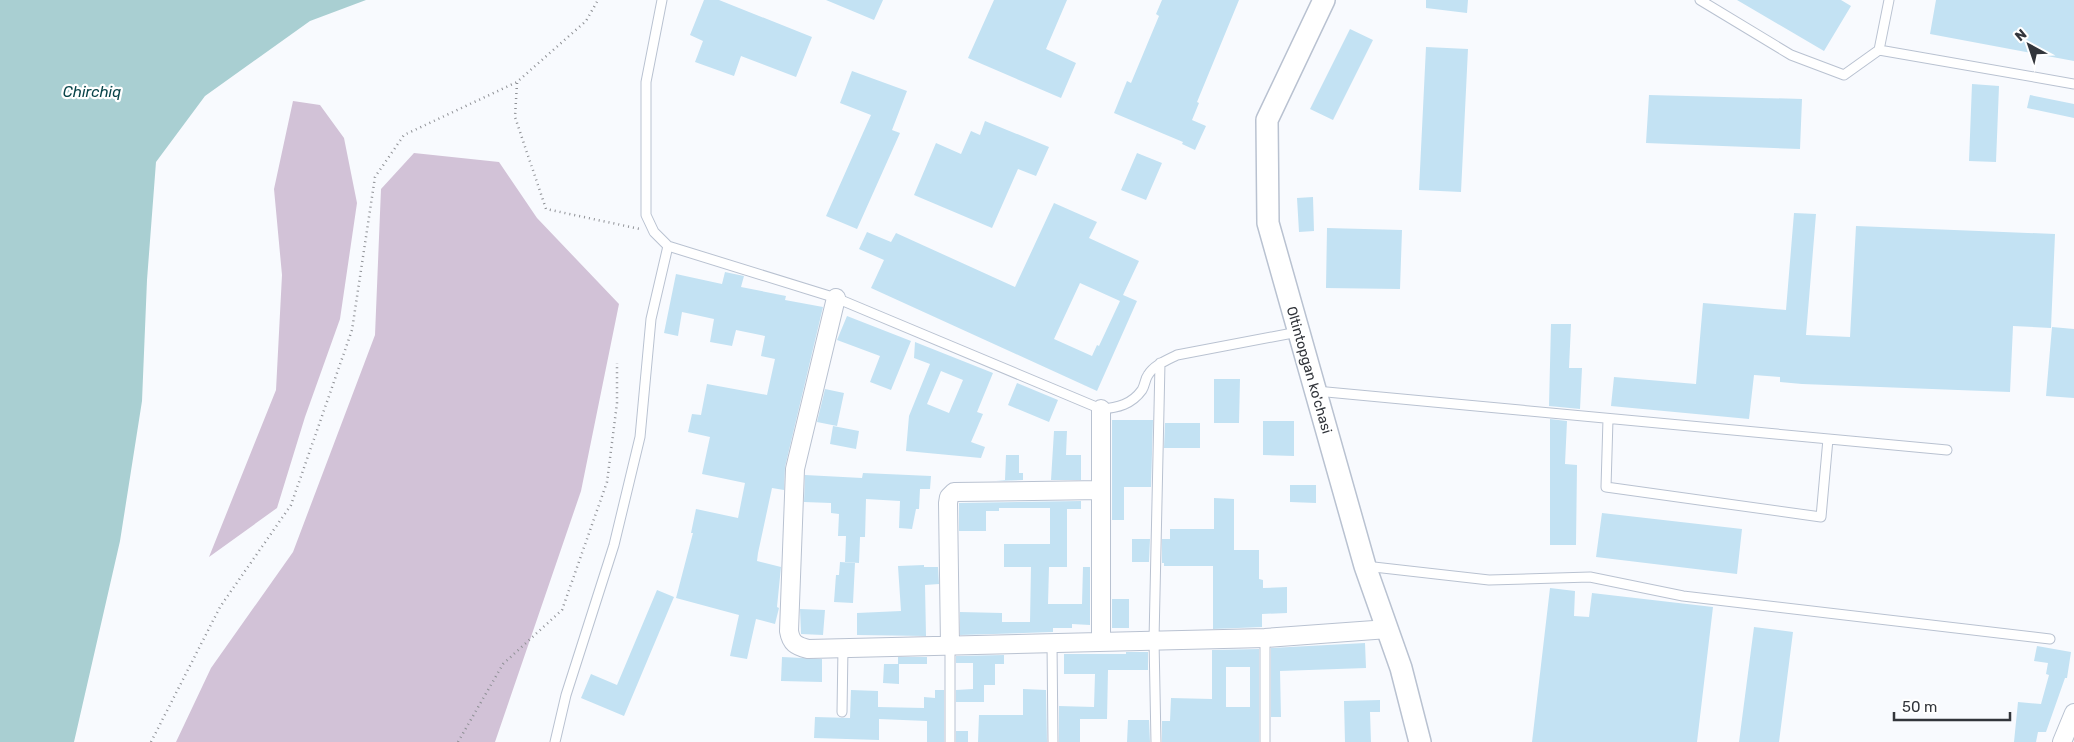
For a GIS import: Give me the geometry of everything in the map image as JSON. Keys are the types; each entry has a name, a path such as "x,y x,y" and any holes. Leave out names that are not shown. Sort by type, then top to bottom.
{"street":[{"name":"Oltintopgan ko'chasi","path":"1324,0 1267,120 1268,223 1365,566 1401,668 1420,742"},
{"path":"836,298 795,469 790,631 791,640 797,646 808,649 1264,638 1388,629"},
{"path":"1101,409 1101,642"},
{"path":"950,645 948,503 954,492 1101,490"},
{"path":"2062,742 2074,713"}],"lane":[{"path":"662,0 646,82 646,215 654,232 668,246 836,298 1101,409 1115,408 1129,403 1143,389 1148,374 1160,363 1177,355 1298,332"},
{"path":"1700,0 1791,55 1844,75 1879,50 1889,0"},
{"path":"1879,50 2074,84"},
{"path":"555,742 566,695 614,545 640,437 651,320 668,246"},
{"path":"1156,742 1154,640 1160,363"},
{"path":"1315,391 1947,450"},
{"path":"1608,419 1606,487 1820,517 1828,439"},
{"path":"1365,566 1489,580 1590,577 1682,596 2050,639"},
{"path":"1264,638 1264,742"},
{"path":"1052,643 1053,742"},
{"path":"950,645 950,742"},
{"path":"842,712 843,648"}],"path":[{"path":"151,742 220,607 291,505 352,330 375,177 404,135 518,82 586,21 598,0"},
{"path":"518,82 515,117 546,209 654,232"},
{"path":"458,742 503,664 562,610 607,482 617,403 617,363"}],"shaded area":[{"path":"293,101 320,105 344,138 357,203 340,319 305,417 277,508 209,557 276,390 282,275 274,189"},
{"path":"414,153 499,162 537,218 619,304 581,491 495,742 176,742 211,668 293,552 375,335 381,189"}],"water":[{"name":"Chirchiq","path":"0,0 366,0 310,21 205,96 156,162 147,280 142,401 120,541 74,742 0,742"}],"building":[{"path":"704,0 719,0 812,37 796,77 741,56 734,76 695,62 703,41 690,35"},
{"path":"826,0 883,0 874,20"},
{"path":"994,0 1067,0 1046,49 1076,63 1061,98 968,58"},
{"path":"1162,0 1239,0 1197,102 1199,103 1192,120 1206,126 1195,150 1182,144 1183,142 1114,113 1127,81 1131,83 1159,16 1156,14"},
{"path":"1426,0 1468,0 1467,13 1426,8"},
{"path":"1737,0 1841,0 1851,6 1824,51"},
{"path":"1936,0 2074,0 2074,61 1930,34"},
{"path":"1350,29 1373,40 1333,120 1310,109"},
{"path":"1426,47 1468,49 1461,192 1419,190"},
{"path":"852,71 907,91 892,130 900,133 857,229 826,216 871,115 840,103"},
{"path":"1972,84 1999,86 1996,162 1969,161"},
{"path":"1649,95 1802,99 1800,149 1646,143"},
{"path":"2030,95 2074,104 2074,118 2027,108"},
{"path":"985,121 1049,147 1036,176 1018,169 992,228 914,195 936,143 961,154 971,131 980,135"},
{"path":"1137,153 1162,163 1146,200 1121,190"},
{"path":"1313,197 1314,231 1299,232 1297,198"},
{"path":"1054,203 1097,222 1089,238 1139,261 1123,295 1137,301 1097,391 871,288 884,260 859,249 867,232 891,242 896,233 1015,287","holes":["1080,283 1120,301 1099,346 1097,345 1092,356 1054,339"]},
{"path":"1794,213 1816,214 1806,335 1850,337 1856,226 2055,234 2051,328 2013,326 2010,392 1802,384 1780,382 1780,377 1754,375 1749,419 1611,406 1614,377 1696,384 1703,303 1786,310"},
{"path":"1327,228 1402,230 1400,289 1326,288"},
{"path":"725,272 744,276 741,287 786,296 785,300 823,307 785,467 784,490 772,488 758,553 757,561 781,567 777,607 779,608 775,624 756,619 747,659 730,656 739,615 676,598 693,533 691,533 696,509 738,518 745,483 702,474 710,437 688,432 692,414 701,415 707,384 767,395 775,359 761,356 765,336 736,330 732,346 710,342 714,319 682,312 678,336 664,333 676,274 722,284"},
{"path":"847,316 911,341 891,390 870,382 880,356 837,340"},
{"path":"1551,324 1571,324 1569,368 1582,368 1580,409 1549,406"},
{"path":"2052,327 2074,329 2074,398 2046,396"},
{"path":"915,342 993,373 977,412 983,414 971,442 985,447 981,458 906,451 909,416 930,364 914,358","holes":["941,371 963,380 949,413 927,404"]},
{"path":"1214,379 1240,379 1239,423 1214,423"},
{"path":"1017,383 1058,400 1049,422 1008,405"},
{"path":"825,389 844,393 837,426 817,422"},
{"path":"1550,419 1567,421 1565,464 1577,465 1576,545 1550,545"},
{"path":"1112,420 1153,420 1151,487 1124,487 1124,520 1112,520"},
{"path":"1263,421 1294,421 1294,456 1263,455"},
{"path":"1165,423 1200,423 1200,448 1164,448"},
{"path":"833,426 859,431 856,449 830,444"},
{"path":"1054,431 1067,431 1066,455 1081,455 1081,480 1051,480"},
{"path":"1006,455 1019,455 1019,473 1023,473 1023,480 996,481 1005,480"},
{"path":"863,473 931,476 930,489 920,489 919,509 916,509 912,529 899,528 900,501 866,499 865,537 860,537 859,563 845,562 846,536 838,536 839,514 831,513 831,503 804,502 805,475 862,478"},
{"path":"1290,485 1316,485 1316,503 1290,502"},
{"path":"1214,498 1234,499 1234,550 1259,550 1259,579 1263,580 1263,588 1287,587 1287,613 1262,614 1262,627 1213,629 1213,566 1164,566 1164,563 1162,563 1162,539 1170,539 1170,529 1214,529"},
{"path":"1081,501 1081,509 1067,509 1067,567 1049,567 1048,604 1082,604 1083,567 1090,567 1090,625 1072,624 1072,628 1053,628 1053,632 960,635 960,612 1002,613 1002,622 1030,622 1031,567 1004,567 1004,544 1050,544 1050,508 999,508 999,511 986,511 986,531 959,531 959,503"},
{"path":"1602,513 1742,529 1737,574 1596,557"},
{"path":"1132,539 1150,539 1149,562 1132,562"},
{"path":"840,562 855,563 853,603 834,602 836,575 839,575"},
{"path":"924,565 924,567 938,567 939,584 925,585 926,636 857,635 857,613 901,611 898,566"},
{"path":"1550,588 1575,591 1574,616 1589,617 1592,593 1713,607 1697,742 1532,742"},
{"path":"657,590 674,597 624,716 581,698 591,674 617,685"},
{"path":"1112,599 1129,599 1129,628 1112,628"},
{"path":"800,609 825,610 823,635 801,634"},
{"path":"1754,627 1793,632 1779,742 1739,742"},
{"path":"1365,643 1366,668 1280,671 1281,717 1271,717 1271,648"},
{"path":"2037,646 2071,652 2067,678 2065,678 2046,732 2038,732 2036,742 2014,742 2018,702 2041,704 2049,675 2046,674 2048,663 2034,661"},
{"path":"1259,649 1259,742 1162,742 1162,721 1170,721 1171,698 1212,699 1212,650","holes":["1226,667 1250,667 1250,707 1226,707"]},
{"path":"1126,652 1148,652 1148,670 1108,670 1107,719 1080,719 1080,742 1059,742 1059,706 1094,707 1095,674 1064,674 1064,654 1126,654"},
{"path":"1004,655 1004,664 995,664 995,685 984,685 984,702 956,702 956,690 973,689 973,663 956,663 956,656"},
{"path":"782,657 822,659 822,682 781,681"},
{"path":"898,657 927,657 927,664 898,664"},
{"path":"884,664 899,664 899,684 883,683"},
{"path":"1023,689 1046,690 1047,742 978,742 979,715 1023,715"},
{"path":"851,690 878,691 878,707 924,708 924,697 935,698 935,690 944,690 944,742 927,742 927,721 879,719 879,740 814,738 815,717 850,718"},
{"path":"1380,700 1380,712 1370,712 1371,742 1345,742 1344,701"},
{"path":"1128,720 1149,720 1150,742 1127,742"},
{"path":"956,731 968,731 968,742 956,742"}]}
